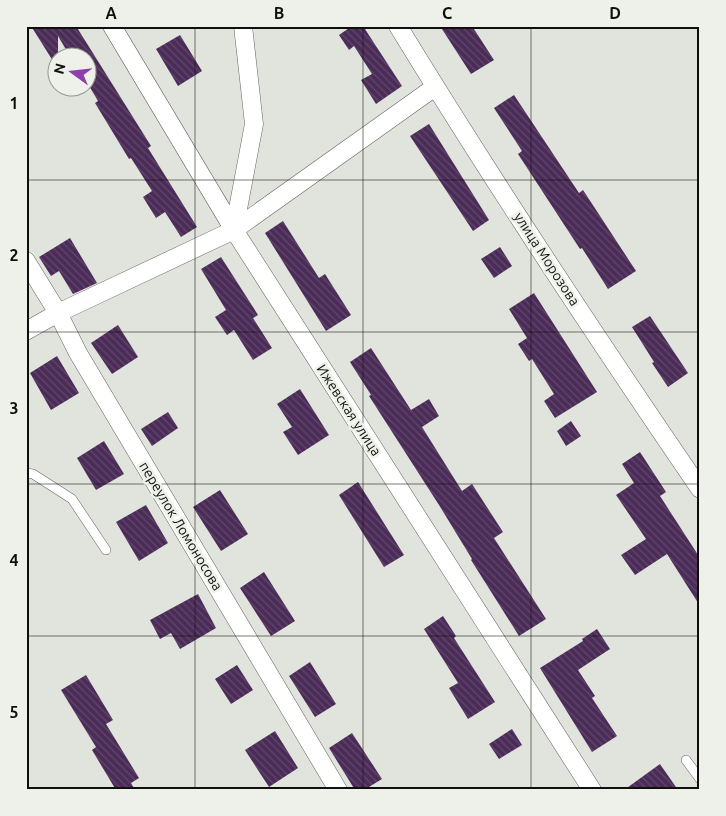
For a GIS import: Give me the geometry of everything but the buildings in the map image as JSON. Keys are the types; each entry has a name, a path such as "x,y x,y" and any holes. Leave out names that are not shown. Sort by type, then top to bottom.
{"street":[{"name":"Ижевская улица","path":"112,26 234,230 592,790"},
{"path":"234,230 254,124 243,26"},
{"name":"улица Морозова","path":"398,26 435,87 635,394 700,490"},
{"path":"26,330 234,230 435,87"},
{"name":"переулок Ломоносова","path":"26,261 58,313 78,353 338,790"}],"lane":[{"path":"26,473 33,474 72,499 106,550"},
{"path":"686,760 700,778"}]}
